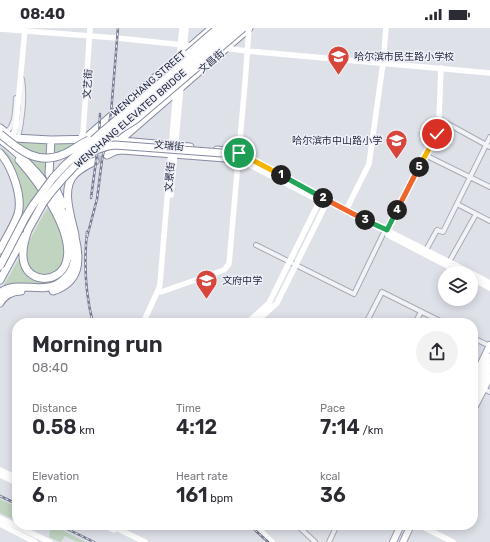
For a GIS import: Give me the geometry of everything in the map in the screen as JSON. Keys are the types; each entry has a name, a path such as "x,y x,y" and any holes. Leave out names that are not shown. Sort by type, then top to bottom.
{"highway":[{"name":"WENCHANG STREET","path":"82,139 182,49 192,46 212,28"},
{"path":"139,101 151,85 218,28"},
{"name":"WENCHANG ELEVATED BRIDGE","path":"0,280 20,242 43,204 71,169 139,101 226,28"},
{"name":"WENCHANG ELEVATED BRIDGE","path":"0,266 33,205 53,178 66,164 103,136 235,28"},
{"path":"2,132 14,146 26,154 41,158 63,155 124,128 243,28"},
{"name":"文昌街","path":"119,141 249,28"},
{"path":"2,132 14,138 51,140 82,139 103,136"},
{"name":"文瑞街","path":"103,136 119,141 174,146 239,156"},
{"path":"0,139 37,173 57,201 72,244 74,260 69,274 58,284 41,288 20,286 10,288 0,293"},
{"path":"0,298 7,293 15,291 46,292 55,290 67,284 75,273 79,257 78,249 61,199 49,174 51,140"},
{"path":"0,144 15,156 28,170 52,204 57,215 67,250 66,261 59,274 54,277 38,277 31,274 28,270 23,256 23,246 28,230"},
{"path":"87,154 104,147 115,145 222,153 239,156"},
{"name":"文瑞街","path":"107,155 115,151 122,150 173,154 239,156"},
{"path":"0,153 9,167 14,179 18,192 19,203 19,212 15,222 0,250"},
{"path":"74,235 68,201 68,187 74,174 95,161"},
{"path":"0,303 8,295 15,291"}],"main road":[{"path":"478,370 490,346"},
{"path":"478,400 484,389 485,376 490,357"},
{"path":"478,390 490,367"},
{"path":"478,384 485,376"},
{"path":"478,394 484,389"},
{"path":"392,542 398,530"},
{"path":"403,542 409,530"}],"street":[{"name":"文艺街","path":"82,139 90,28"},
{"path":"182,28 182,49"},
{"path":"182,49 186,28"},
{"path":"161,292 224,270 229,264 249,28"},
{"path":"346,210 369,164 383,63 386,28"},
{"path":"0,29 90,36 182,49"},
{"path":"16,137 25,30"},
{"path":"192,46 490,73"},
{"name":"文景街","path":"145,318 160,284 182,49"},
{"path":"256,245 354,294 385,231 437,134 441,68"},
{"path":"2,132 8,131 12,125 17,86 22,76"},
{"path":"439,119 488,146"},
{"path":"426,250 437,230 442,232 488,146 490,137"},
{"path":"148,318 162,287 173,154"},
{"path":"425,155 490,187"},
{"path":"239,156 321,199 457,266"},
{"path":"261,318 277,303 321,199"},
{"path":"327,202 346,210 448,266"},
{"path":"252,318 269,303 327,202"},
{"path":"457,204 490,221"},
{"path":"449,262 476,214"},
{"path":"478,277 490,283"},
{"path":"478,282 490,288"},
{"path":"369,318 382,292 434,318"},
{"path":"418,318 421,312"},
{"path":"478,340 490,346"},
{"path":"484,389 490,392"},
{"path":"0,470 12,476"},
{"path":"0,475 12,481"},
{"path":"0,518 12,525"},
{"path":"0,524 12,529"},
{"path":"14,530 38,540 50,542"},
{"path":"21,530 38,540"},
{"path":"113,530 137,542"},
{"path":"120,530 144,542"},
{"path":"260,530 272,542"},
{"path":"302,530 315,542"},
{"path":"329,542 335,530"},
{"path":"429,530 453,542"}],"green space":[{"path":"21,141 48,141 47,156 31,153 19,145"},
{"path":"55,143 83,143 52,155"},
{"path":"0,146 23,167 40,190 18,226 22,209 21,185 15,169"},
{"path":"25,155 47,160 49,179 47,182"},
{"path":"50,205 63,237 65,258 62,266 57,272 50,275 42,275 34,272 28,267 25,259 26,248 44,213"},
{"path":"70,256 71,262 67,272 55,282 44,285 18,283 4,285 20,257 22,265 43,281 69,264"},
{"path":"0,499 12,505 12,519 0,513"},
{"path":"50,530 62,530 86,542 77,542 65,536 60,542 49,537"}],"tunnel":[{"path":"95,161 107,155"}],"railway":[{"path":"87,237 97,199 102,160 111,113 118,28"},
{"path":"91,198 99,139 100,114"},
{"path":"87,232 86,278 92,318"},
{"path":"0,496 12,502"},
{"path":"69,530 94,542"},
{"path":"255,530 268,542"}],"place":[{"name":"哈尔滨市民生路小学校","path":"339,76"},
{"name":"哈尔滨市中山路小学","path":"397,160"},
{"name":"文府中学","path":"206,300"}],"route":[{"path":"239,153 387,230 437,134"}]}
